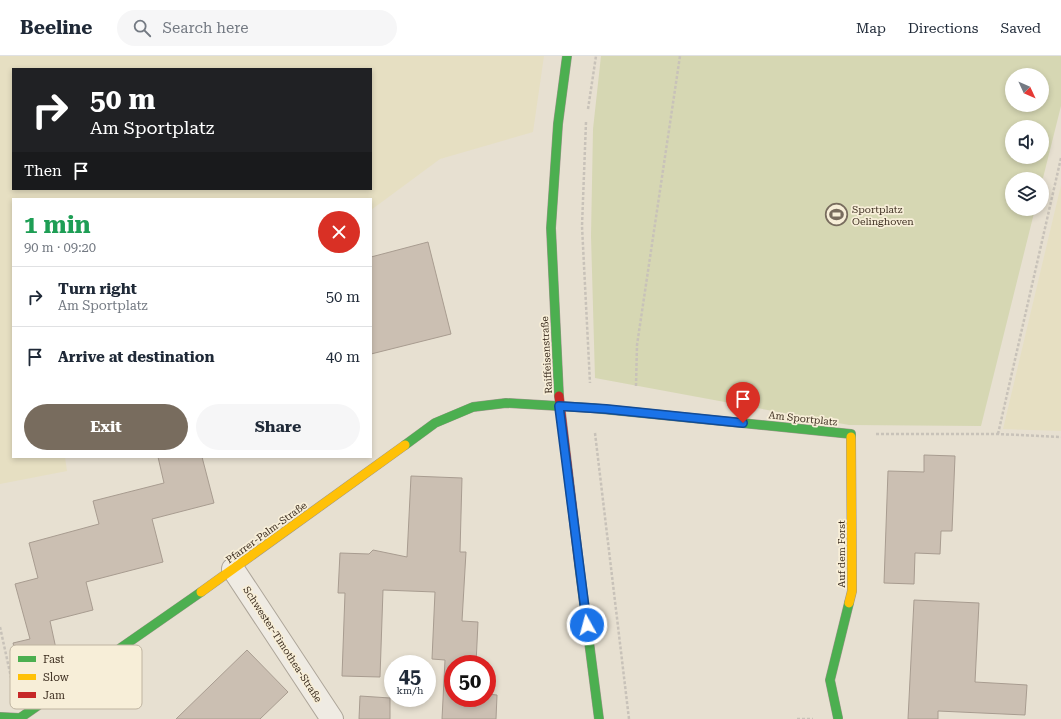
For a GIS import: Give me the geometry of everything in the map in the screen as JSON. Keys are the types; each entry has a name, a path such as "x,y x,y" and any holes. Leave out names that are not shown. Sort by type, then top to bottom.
{"street":[{"name":"Raiffeisenstraße","path":"567,56 558,124 551,228 559,406 599,719"},
{"name":"Pfarrer-Palm-Straße","path":"124,645 436,423 473,407 506,403 559,406"},
{"name":"Am Sportplatz","path":"559,406 636,412 851,434"},
{"name":"Auf dem Forst","path":"838,718 830,680 852,591 851,434"},
{"name":"Schwester-Timothea-Straße","path":"233,569 332,719"},
{"name":"Pfarrer-Palm-Straße","path":"20,718 33,709"},
{"path":"0,717 20,718"}],"path":[{"path":"636,412 637,345 680,56"},
{"path":"998,434 1061,158"},
{"path":"851,434 998,434 1061,437"},
{"path":"0,627 10,672"}],"shaded area":[{"path":"0,56 544,56 533,132 440,159 372,209 372,198 12,198 12,458 65,458 67,471 0,484"},
{"path":"1061,185 1061,431 1003,429"}],"green space":[{"path":"601,56 1061,56 1061,106 1049,154 1049,120 1005,120 1005,164 1046,164 1044,172 1005,172 1005,216 1033,216 981,426 849,425 595,378 591,236 593,129"}],"building":[{"path":"428,242 451,334 372,354 372,257"},
{"path":"924,455 955,456 952,531 941,531 940,554 915,553 914,584 884,583 888,471 924,472"},
{"path":"158,458 202,458 214,503 152,519 163,562 86,582 93,610 50,621 55,645 14,645 13,643 30,639 15,584 38,578 29,543 99,524 93,501 164,483"},
{"path":"411,476 462,478 460,552 466,552 462,621 478,622 476,655 444,655 444,660 436,659 436,655 432,655 435,592 383,590 380,677 342,676 345,593 338,593 340,553 369,554 373,550 407,557"},
{"path":"914,600 979,603 975,682 1027,685 1025,715 938,711 938,719 908,719"},
{"path":"247,650 288,692 260,719 176,719"},
{"path":"444,680 444,707 496,707 497,695 496,719 442,719"},
{"path":"360,696 384,698 384,707 390,707 390,719 359,719"}],"traffic: fast":[{"path":"559,396 551,228 558,124 567,56"},
{"path":"405,445 435,423 473,407 506,403 592,408 851,434 851,437"},
{"path":"579,564 599,719"},
{"path":"125,645 201,592"},
{"path":"838,718 830,680 849,603"},
{"path":"0,717 20,718 33,709"}],"traffic: slow":[{"path":"849,603 852,591 851,437"},
{"path":"201,592 405,445"}],"traffic: jam":[{"path":"559,396 579,564"}],"place":[{"name":"Sportplatz Oelinghoven","path":"836,215"}],"route":[{"path":"587,625 559,406 606,409 743,423"}]}
